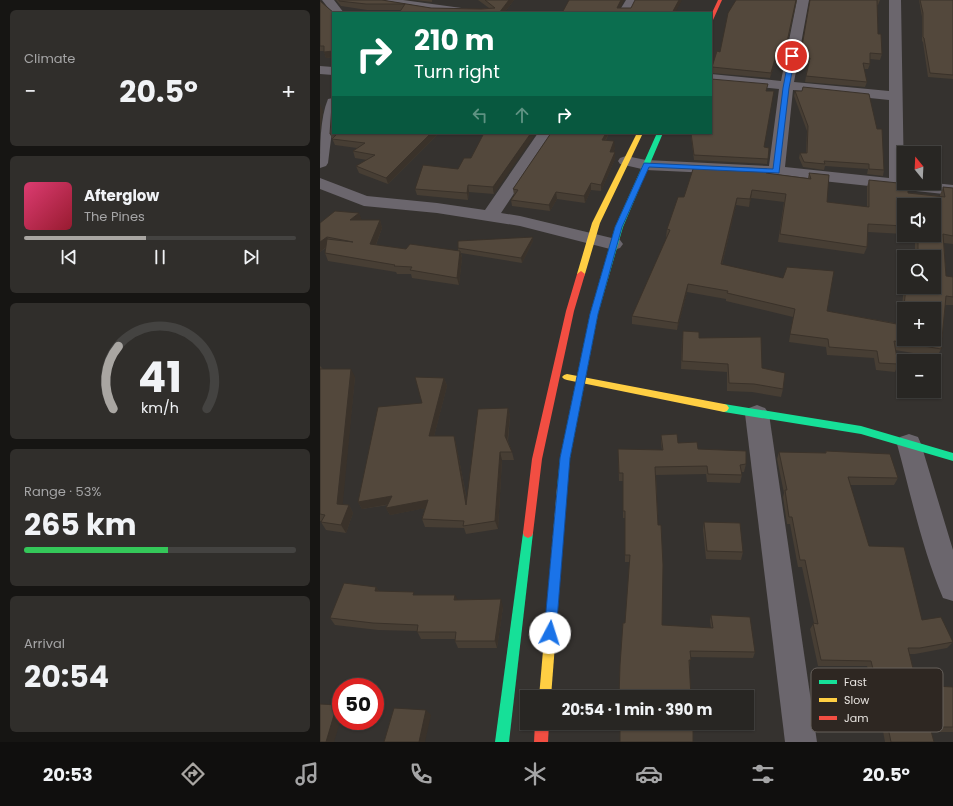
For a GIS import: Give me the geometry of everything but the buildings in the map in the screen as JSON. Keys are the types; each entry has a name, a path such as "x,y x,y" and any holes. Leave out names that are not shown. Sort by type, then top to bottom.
{"main road":[{"path":"712,18 720,0"},
{"path":"502,742 537,459 570,311 596,223 640,134"},
{"path":"546,690 565,458 594,314 618,227 660,134"},
{"path":"556,376 581,379 757,414 861,430 953,457"},
{"path":"541,742 542,730"}],"street":[{"path":"328,0 337,12"},
{"path":"377,0 412,2 470,12"},
{"path":"625,12 632,0"},
{"path":"776,172 787,85 803,0"},
{"path":"626,161 646,165 776,172 897,184 895,0"},
{"path":"320,70 332,71"},
{"path":"712,78 896,96"},
{"path":"320,163 326,120 332,105"},
{"path":"490,216 545,134"},
{"path":"320,184 364,201 437,208 520,221 591,240 614,244"},
{"path":"941,189 953,190"},
{"path":"757,414 800,742"},
{"path":"909,444 939,549 953,588"}],"traffic: fast":[{"path":"562,488 565,458 594,314 619,227 660,134"},
{"path":"724,408 861,430 953,457"},
{"path":"502,742 528,533"}],"traffic: slow":[{"path":"581,274 596,223 640,134"},
{"path":"567,377 724,408"},
{"path":"546,690 562,488"}],"traffic: jam":[{"path":"712,18 720,0"},
{"path":"528,533 537,459 570,311 581,274"},
{"path":"541,742 542,730"}],"route":[{"path":"550,633 565,458 594,314 618,227 646,165 776,172 786,88 792,56"}]}
